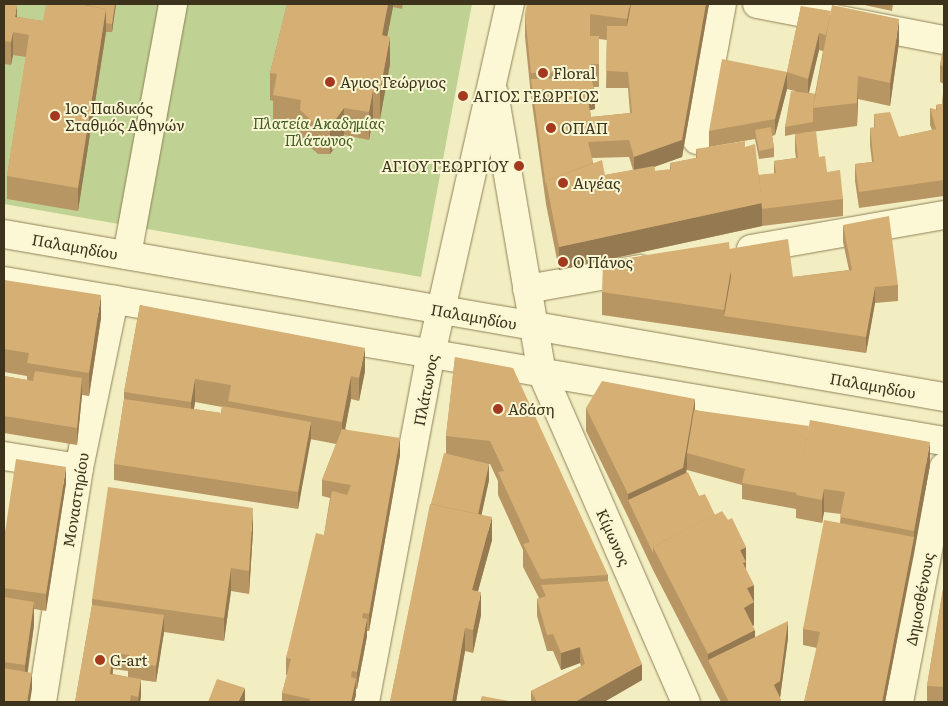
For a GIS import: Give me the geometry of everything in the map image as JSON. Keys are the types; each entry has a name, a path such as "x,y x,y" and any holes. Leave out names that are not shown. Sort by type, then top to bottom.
{"street":[{"path":"127,255 173,4"},
{"name":"Πλάτωνος","path":"365,702 431,354 510,4"},
{"path":"697,140 722,4"},
{"path":"757,4 944,40"},
{"name":"Πλάτωνος","path":"492,79 542,373"},
{"path":"721,254 944,215"},
{"name":"Παλαμηδίου","path":"4,234 944,398"},
{"path":"527,289 663,265"},
{"path":"4,281 944,442"},
{"name":"Μοναστηρίου","path":"42,702 79,468 114,300"},
{"name":"Κίμωνος","path":"542,373 686,702"},
{"path":"4,456 79,468"},
{"name":"Δημοσθένους","path":"899,702 944,467"}],"green space":[{"name":"Πλατεία Ακαδημίας Πλάτωνος","path":"4,4 472,4 421,277 4,204"}],"building":[{"name":"1ος Παιδικός Σταθμός Αθηνών","path":"4,4 17,4 15,17 43,21 46,4 77,4 106,9 78,188 7,176 29,35 13,32 11,42 4,41"},
{"path":"87,4 115,4 112,24 106,23 106,9"},
{"name":"Αγιος Γεώργιος","path":"287,4 388,4 382,35 390,37 380,91 373,90 369,112 344,108 330,127 318,126 300,110 301,100 273,95 277,74 270,73"},
{"path":"527,4 630,4 627,19 590,14 590,36 599,36 599,64 591,64 591,72 531,73 525,14"},
{"path":"631,4 706,4 682,140 634,157 629,140 588,142 593,163 546,181 546,187 531,79 591,78 595,92 587,94 591,117 632,113 628,72 606,71 607,26 627,26"},
{"path":"832,5 899,19 890,83 858,76 857,103 813,108"},
{"path":"801,6 831,11 826,35 819,33 808,79 787,72"},
{"path":"944,45 944,67 940,65"},
{"path":"722,59 787,72 775,119 709,131"},
{"path":"944,85 944,180 859,192 855,164 874,162 870,128 875,127 874,114 890,112 899,137 936,129 930,108 937,110 936,105 942,104"},
{"path":"791,91 815,94 813,122 785,127"},
{"path":"771,127 774,148 759,151 755,130"},
{"path":"816,131 819,157 825,156 827,172 840,170 843,199 762,209 759,175 776,173 774,161 798,158 795,134"},
{"path":"745,141 745,147 755,144 762,203 559,247 546,181 602,160 605,175 654,166 655,171 671,169 670,163 697,158 696,149"},
{"path":"889,216 898,285 875,287 866,337 724,316 731,277 729,249 788,239 793,277 852,270 843,225"},
{"path":"729,242 731,270 724,310 602,292 603,262"},
{"path":"4,280 101,295 89,373 27,363 29,353 4,349"},
{"path":"140,305 365,348 359,378 351,376 342,422 228,401 231,385 195,379 191,402 124,392"},
{"path":"455,357 513,368 608,575 541,579 523,544 530,542 498,472 504,471 490,441 446,436"},
{"path":"35,371 82,378 77,428 4,416 4,376 33,381"},
{"path":"602,381 695,399 683,468 628,494 586,408"},
{"path":"124,399 221,413 222,406 311,422 298,492 114,464"},
{"path":"694,410 809,426 797,493 742,483 745,469 687,453"},
{"path":"810,420 930,442 914,531 840,517 845,492 824,489 822,500 796,495"},
{"path":"342,429 400,438 369,614 363,613 362,618 367,619 357,672 352,671 351,677 356,679 351,702 309,702 310,699 282,693 291,659 286,658 316,533 324,535 332,491 347,495 351,485 322,480"},
{"path":"444,453 489,464 478,514 431,504"},
{"path":"16,459 66,467 46,594 4,588 4,539"},
{"path":"688,472 699,496 705,494 715,515 653,547 653,553 628,500"},
{"path":"108,487 253,508 249,571 231,568 224,618 92,599"},
{"path":"430,504 492,517 472,590 481,592 473,630 465,628 452,702 390,702"},
{"path":"722,511 728,520 732,518 746,547 740,550 746,562 743,563 754,585 747,588 754,602 744,608 755,630 708,654 653,547"},
{"path":"824,520 914,537 882,702 804,702 820,632 803,629"},
{"path":"608,581 642,664 575,702 537,702 531,691 585,664 580,647 561,653 553,634 547,635 537,599 546,596 541,585"},
{"path":"944,583 944,687 927,686"},
{"path":"4,597 34,602 25,665 4,662"},
{"path":"92,605 164,615 156,666 128,661 129,655 113,653 110,674 141,679 138,697 131,695 130,702 75,702"},
{"path":"788,621 780,681 774,685 781,700 777,702 729,702 708,660"},
{"path":"4,668 32,673 27,702 4,702"},
{"path":"217,679 245,688 238,702 208,702"},
{"path":"482,696 514,702 480,702"}],"place":[{"name":"Floral","path":"543,73"},
{"name":"Αγιος Γεώργιος","path":"330,82"},
{"name":"ΑΓΙΟΣ ΓΕΩΡΓΙΟΣ","path":"463,96"},
{"name":"1ος Παιδικός Σταθμός Αθηνών","path":"55,116"},
{"name":"ΟΠΑΠ","path":"551,128"},
{"name":"ΑΓΙΟΥ ΓΕΩΡΓΙΟΥ","path":"519,166"},
{"name":"Αιγέας","path":"563,183"},
{"name":"Ο Πάνος","path":"563,262"},
{"name":"Αδάση","path":"498,409"},
{"name":"G-art","path":"100,660"}]}
